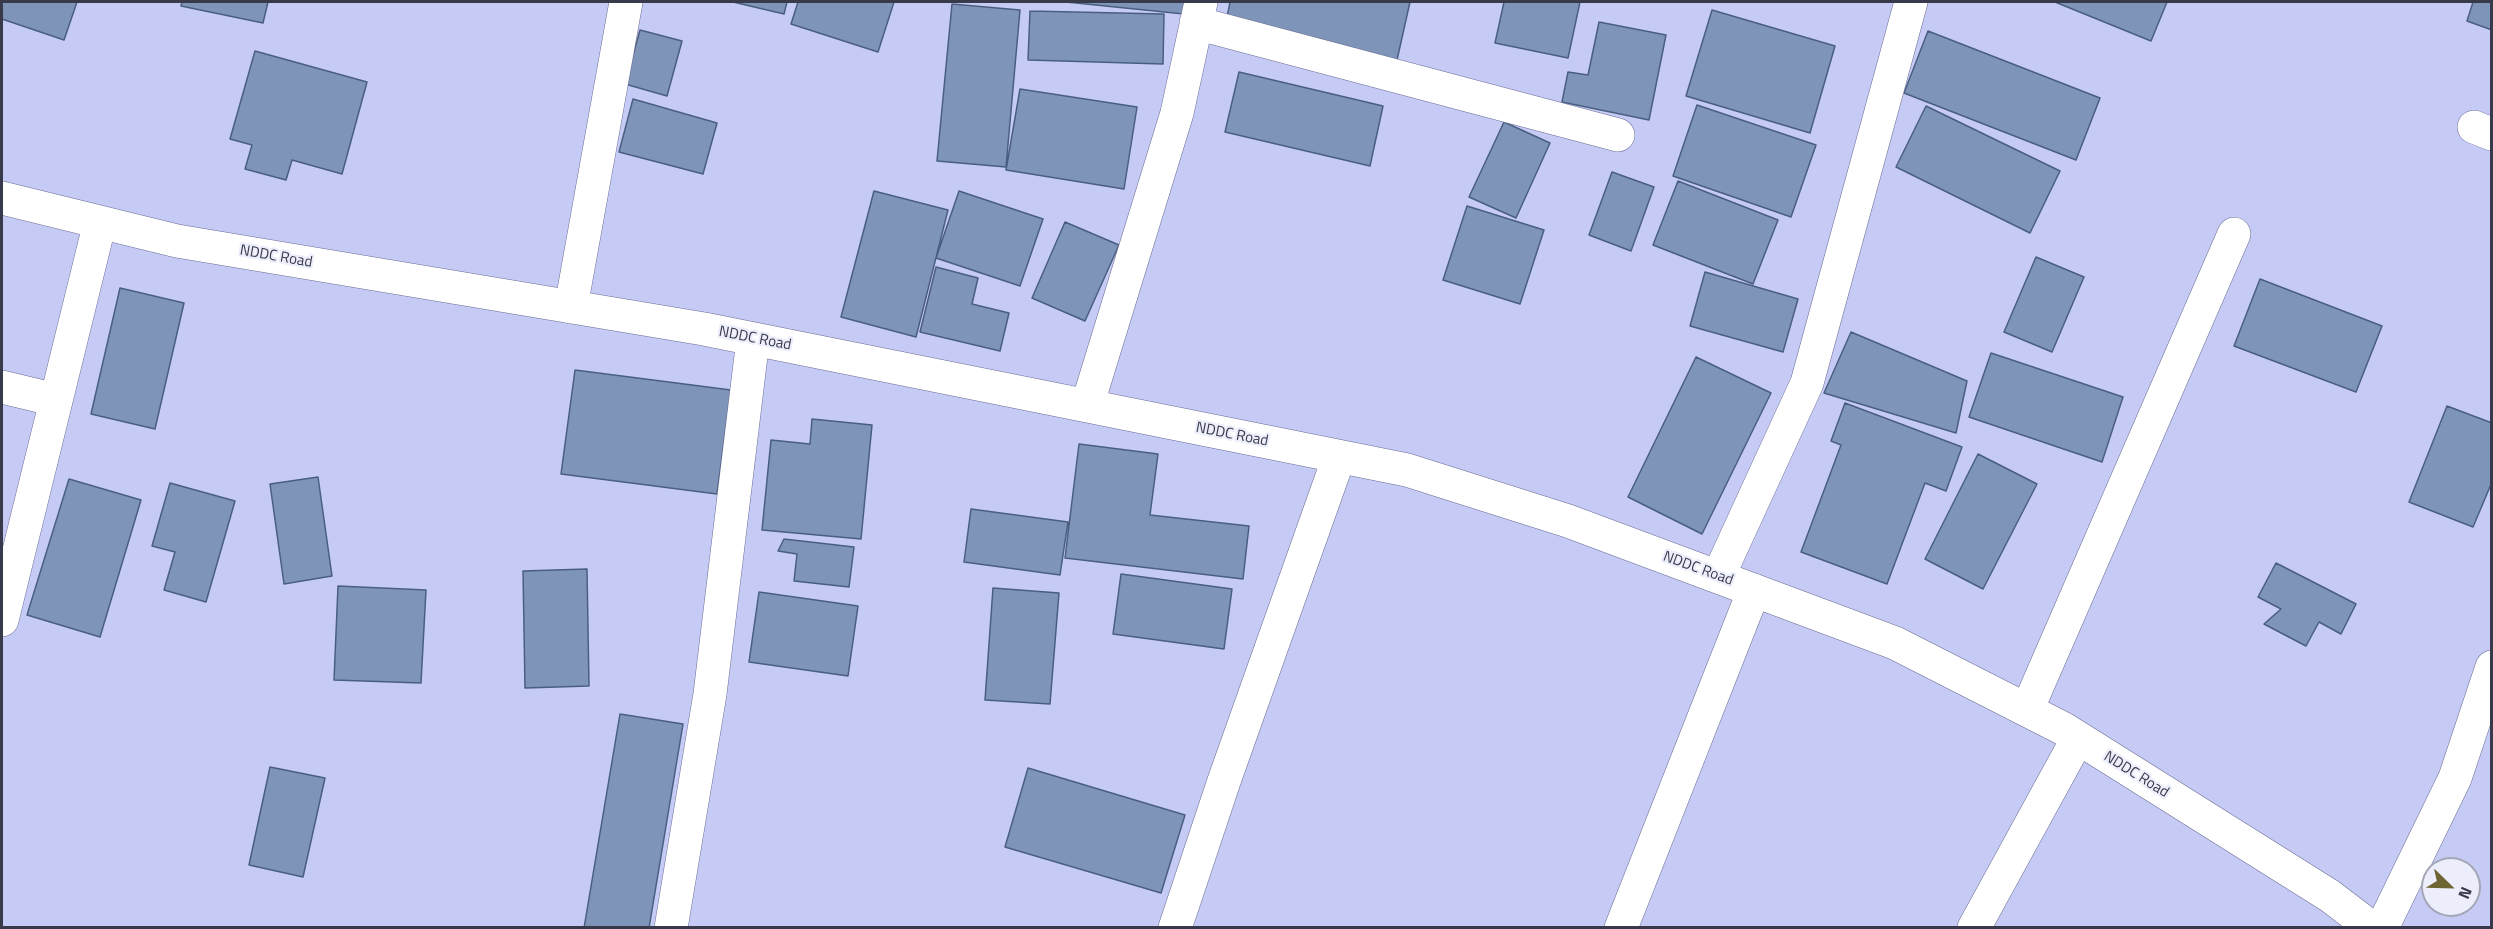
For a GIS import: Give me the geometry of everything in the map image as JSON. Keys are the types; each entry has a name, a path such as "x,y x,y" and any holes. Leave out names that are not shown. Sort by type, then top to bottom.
{"street":[{"path":"571,307 626,2"},
{"path":"1718,577 1807,383 1911,2"},
{"path":"1087,406 1177,113 1199,12 1618,135"},
{"name":"NDDC Road","path":"2,198 177,241 753,339 1407,470 1568,521 1895,643 2078,738 2330,896 2372,927"},
{"path":"2,620 100,222"},
{"path":"2027,710 2234,234"},
{"path":"671,927 710,694 753,339"},
{"path":"2,387 56,400"},
{"path":"1175,927 1224,781 1339,457"},
{"path":"1621,927 1754,590"},
{"path":"2382,927 2455,778 2492,667"},
{"path":"1974,927 2078,738"}],"building":[{"path":"2,2 77,2 64,40 2,19"},
{"path":"182,2 268,2 263,23 181,6"},
{"path":"733,2 787,2 784,14"},
{"path":"798,2 894,2 878,52 791,24"},
{"path":"1066,2 1185,2 1184,14"},
{"path":"1230,2 1410,2 1397,60 1226,23"},
{"path":"1504,2 1580,2 1568,58 1495,43"},
{"path":"2055,2 2167,2 2151,41"},
{"path":"2473,2 2492,2 2492,30 2467,21"},
{"path":"952,4 1020,10 1006,167 937,161"},
{"path":"1712,10 1835,46 1810,133 1686,96"},
{"path":"1030,11 1164,14 1163,64 1028,60"},
{"path":"1599,22 1666,35 1649,120 1562,102 1568,72 1588,75"},
{"path":"640,30 682,41 667,96 625,84"},
{"path":"1928,31 2100,98 2076,160 1904,93"},
{"path":"255,51 367,82 342,174 292,160 286,180 245,169 252,145 230,139"},
{"path":"1239,72 1383,106 1370,166 1225,132"},
{"path":"1020,89 1137,107 1124,189 1006,170"},
{"path":"633,99 717,123 703,174 619,152"},
{"path":"1697,105 1816,145 1791,217 1673,176"},
{"path":"1926,106 2060,171 2030,233 1896,167"},
{"path":"1504,122 1550,143 1516,218 1469,197"},
{"path":"1612,172 1654,187 1631,251 1589,235"},
{"path":"1678,181 1778,220 1753,284 1653,245"},
{"path":"874,191 948,210 916,337 841,317"},
{"path":"959,191 1043,219 1020,286 936,258"},
{"path":"1467,206 1544,230 1520,304 1443,280"},
{"path":"1065,222 1119,245 1085,321 1032,298"},
{"path":"2036,257 2084,277 2052,352 2004,332"},
{"path":"936,267 978,278 972,304 1009,313 1000,351 920,332"},
{"path":"1705,272 1798,299 1783,352 1690,326"},
{"path":"2260,279 2382,326 2356,392 2234,346"},
{"path":"120,288 184,303 155,429 91,414"},
{"path":"1851,332 1967,381 1956,433 1824,393"},
{"path":"1991,353 2123,397 2102,462 1969,417"},
{"path":"1696,357 1771,393 1702,534 1628,497"},
{"path":"575,370 731,390 717,494 561,474"},
{"path":"1845,403 1962,447 1946,491 1925,483 1887,584 1801,552 1841,445 1831,441"},
{"path":"2447,406 2492,423 2492,482 2473,527 2409,502"},
{"path":"812,419 872,425 861,539 762,530 771,440 810,444"},
{"path":"1079,444 1158,454 1150,515 1249,526 1243,579 1065,558"},
{"path":"1978,454 2037,484 1983,589 1925,559"},
{"path":"318,477 332,576 284,584 270,484"},
{"path":"69,479 141,500 100,637 27,615"},
{"path":"170,483 235,501 206,602 164,590 175,552 152,546"},
{"path":"971,509 1068,522 1060,575 964,562"},
{"path":"784,539 854,547 849,587 794,581 797,554 778,551"},
{"path":"2276,563 2356,604 2341,634 2319,622 2306,646 2264,624 2281,609 2258,597"},
{"path":"587,569 589,686 525,688 523,571"},
{"path":"1121,574 1232,589 1224,649 1113,634"},
{"path":"338,586 426,590 421,683 334,680"},
{"path":"993,588 1059,593 1050,704 985,700"},
{"path":"759,592 858,606 848,676 749,662"},
{"path":"620,714 683,724 649,928 584,928"},
{"path":"270,767 325,778 303,877 249,865"},
{"path":"1028,768 1185,815 1161,893 1005,847"}]}
